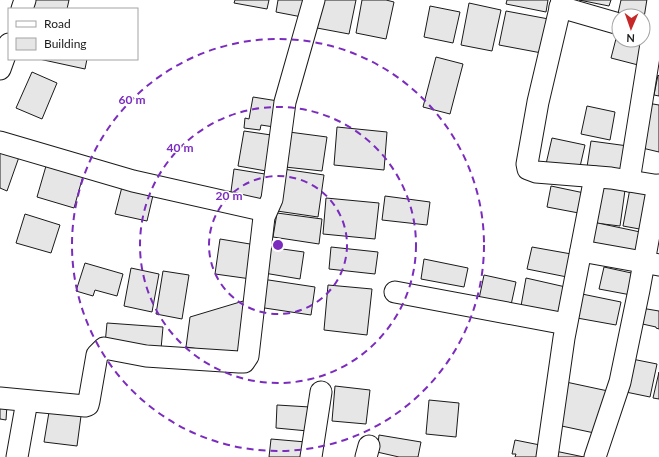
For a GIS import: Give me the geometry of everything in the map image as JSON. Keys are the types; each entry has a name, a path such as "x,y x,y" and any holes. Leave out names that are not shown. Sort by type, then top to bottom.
{"street":[{"path":"0,398 85,406 88,405 97,354 104,348 146,356 244,362 246,360 248,356 264,217 266,211 272,204 285,102 314,0"},
{"path":"629,181 658,0"},
{"path":"595,457 617,394 652,264 658,186 595,177 536,172 528,169 527,164 538,102 561,4 611,21"},
{"path":"0,142 132,181 266,211"},
{"path":"547,457 566,324 595,177"},
{"path":"581,251 652,264"},
{"path":"395,292 566,324"},
{"path":"311,457 321,392"},
{"path":"17,457 27,401"}],"building":[{"path":"31,0 69,0 67,8 29,8"},
{"path":"235,0 269,0 267,9 234,3"},
{"path":"278,0 305,0 302,17 276,12"},
{"path":"322,0 356,0 349,34 317,28"},
{"path":"362,0 386,0 394,2 386,39 356,33"},
{"path":"507,0 548,0 546,12 506,4"},
{"path":"579,0 611,0 609,6"},
{"path":"621,0 650,0 649,8 619,8"},
{"path":"469,3 501,10 492,51 461,45"},
{"path":"430,6 460,12 453,43 424,37"},
{"path":"506,11 554,20 547,54 499,45"},
{"path":"614,48 643,48 642,66 611,58"},
{"path":"436,57 463,64 450,114 423,107"},
{"path":"44,60 87,60 85,69"},
{"path":"32,72 57,83 42,119 16,108"},
{"path":"658,75 659,76 659,96 654,95"},
{"path":"253,97 278,101 274,127 261,125 260,130 244,128 245,118 249,119"},
{"path":"647,103 659,105 659,152 638,147"},
{"path":"587,106 615,112 610,140 581,134"},
{"path":"337,127 387,132 384,170 334,165"},
{"path":"244,131 278,136 272,172 238,166"},
{"path":"289,132 327,137 322,171 285,167"},
{"path":"552,138 585,145 579,171 546,164"},
{"path":"591,141 628,146 625,171 587,167"},
{"path":"0,150 19,157 7,191 0,188"},
{"path":"46,166 83,176 74,208 37,197"},
{"path":"234,169 271,175 266,204 230,199"},
{"path":"283,169 324,175 318,217 277,211"},
{"path":"601,180 626,183 620,226 595,223"},
{"path":"123,183 154,191 147,221 115,214"},
{"path":"631,183 654,188 645,230 623,226"},
{"path":"551,186 589,194 584,214 547,207"},
{"path":"385,196 430,202 427,225 382,220"},
{"path":"326,198 379,203 375,239 323,234"},
{"path":"277,213 322,219 319,244 273,237"},
{"path":"25,214 60,225 51,253 16,243"},
{"path":"593,222 645,233 640,258 587,247"},
{"path":"220,239 256,245 251,279 215,274"},
{"path":"268,247 304,252 300,279 264,273"},
{"path":"331,247 378,252 375,274 329,269"},
{"path":"532,247 577,255 572,278 527,269"},
{"path":"424,259 468,268 464,287 421,279"},
{"path":"85,263 123,274 117,296 95,290 93,296 76,291"},
{"path":"604,267 636,274 631,295 599,289"},
{"path":"131,268 159,274 152,312 124,306"},
{"path":"163,271 189,275 182,319 156,314"},
{"path":"484,275 516,282 511,305 479,299"},
{"path":"526,278 570,288 565,315 521,306"},
{"path":"262,279 315,287 311,315 258,307"},
{"path":"328,285 372,289 367,335 324,330"},
{"path":"582,294 621,302 616,325 577,318"},
{"path":"250,299 244,356 186,347 190,317"},
{"path":"641,308 659,311 659,329 638,323"},
{"path":"107,323 163,327 161,349 105,344"},
{"path":"627,358 657,364 650,397 621,391"},
{"path":"659,372 659,399 653,398"},
{"path":"566,382 608,391 599,434 557,425"},
{"path":"335,386 370,390 366,424 332,421"},
{"path":"429,400 459,403 456,437 426,434"},
{"path":"0,404 7,405 6,420 0,419"},
{"path":"277,405 310,407 308,431 276,428"},
{"path":"49,412 81,416 77,446 44,442"},
{"path":"379,435 421,442 418,457 399,457 377,452"},
{"path":"271,439 306,442 305,457 269,457"},
{"path":"515,440 545,446 542,457 515,457 516,454 512,454"},
{"path":"555,451 584,457 554,457"}]}
